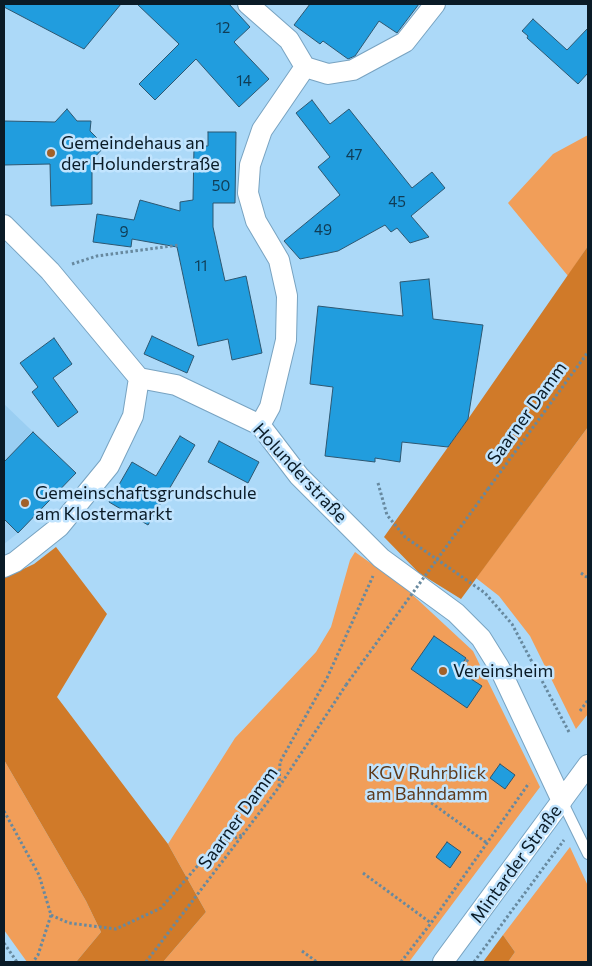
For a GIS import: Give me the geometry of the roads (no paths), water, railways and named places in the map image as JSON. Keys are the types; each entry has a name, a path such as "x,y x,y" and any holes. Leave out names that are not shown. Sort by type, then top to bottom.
{"street":[{"path":"248,4 289,40 305,67 328,74 353,70 405,42 436,4"},
{"path":"260,424 270,407 286,340 287,296 279,260 256,221 248,193 250,165 262,130 305,67"},
{"path":"4,225 50,271 139,378 132,416 109,466 59,527 15,562 4,567"},
{"name":"Holunderstraße","path":"139,378 176,385 260,424 299,476 381,558 456,613 481,638 499,667 562,801"},
{"name":"Mintarder Straße","path":"443,962 588,765"}],"lane":[{"path":"562,801 588,854"}],"place":[{"name":"Gemeindehaus an der Holunderstraße","path":"51,153"},
{"name":"Gemeinschaftsgrundschule am Klostermarkt","path":"25,503"},
{"name":"Vereinsheim","path":"443,671"}],"park label":[{"name":"KGV Ruhrblick am Bahndamm","path":"427,783"}]}
